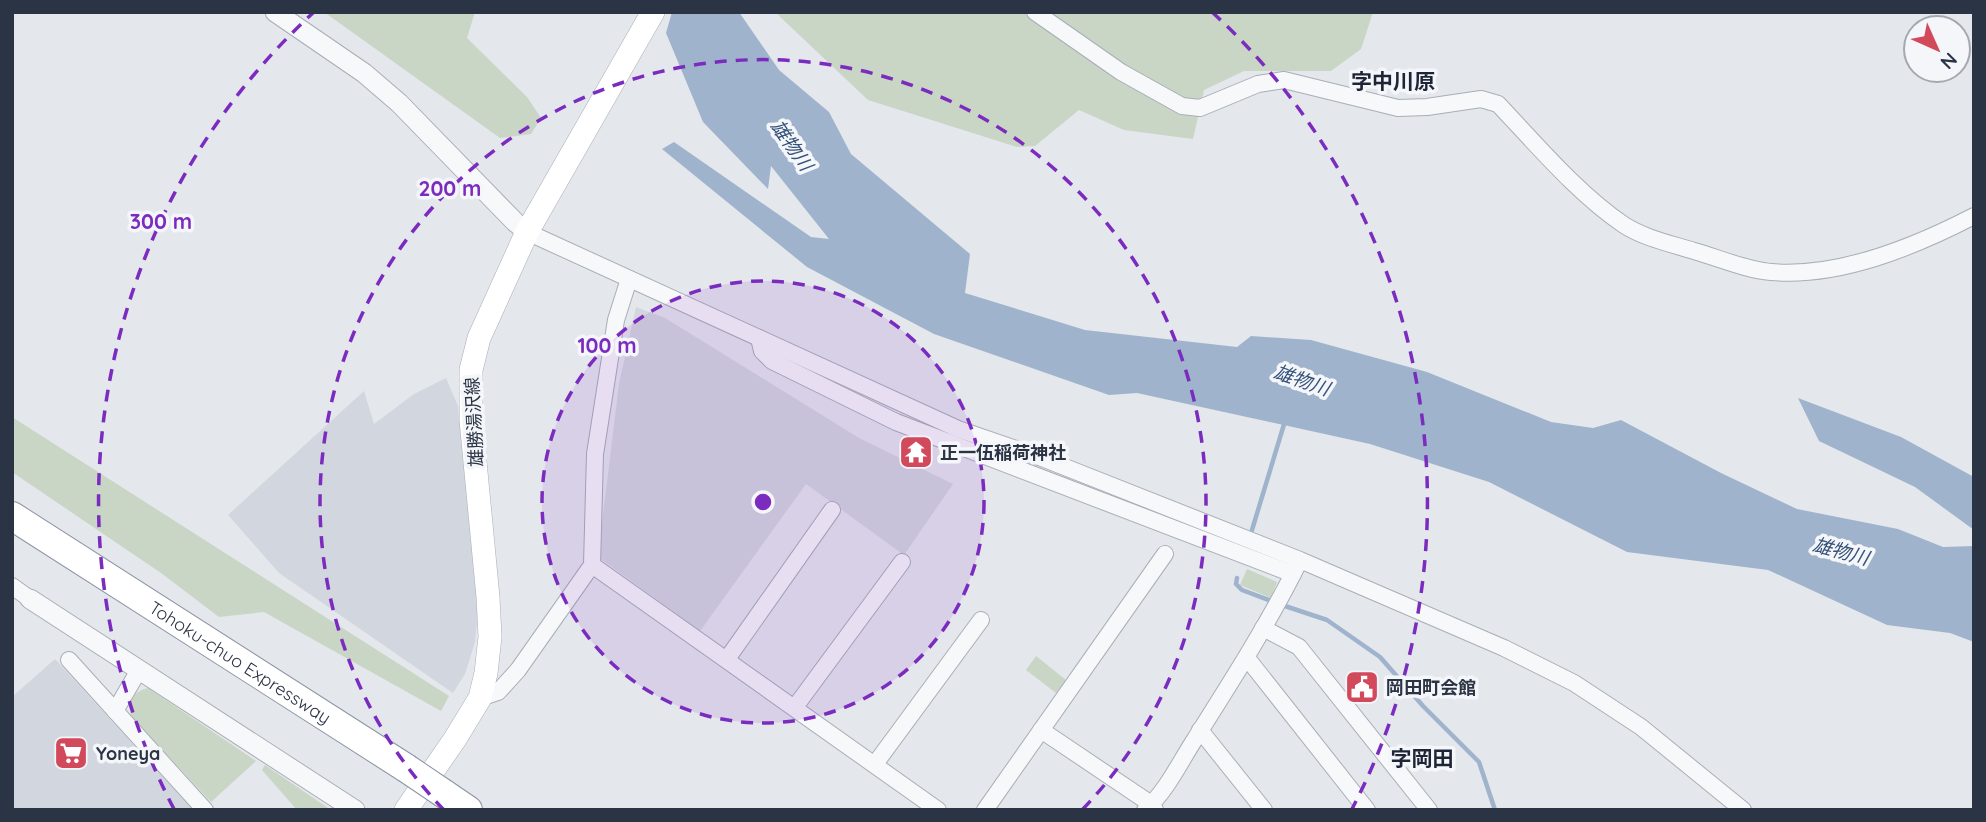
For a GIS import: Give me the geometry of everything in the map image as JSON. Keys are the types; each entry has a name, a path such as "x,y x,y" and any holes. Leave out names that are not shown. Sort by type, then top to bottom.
{"highway":[{"name":"Tohoku-chuo Expressway","path":"12,516 468,810"}],"main road":[{"name":"雄勝湯沢線","path":"405,810 480,698 486,673 490,637 488,597 471,420 471,370 479,338 527,232 653,12"}],"street":[{"path":"275,12 365,74 399,103 527,232 958,429 1042,458 1297,567 1504,648 1574,683 1641,727 1743,810"},
{"path":"1035,12 1121,72 1182,106 1200,108 1258,84 1284,80 1398,108 1427,107 1481,99 1498,104 1578,187 1626,226 1667,242 1769,272 1807,273 1891,254 1934,237 1974,216"},
{"path":"480,698 498,692 518,670 592,565 595,454 617,320 629,279"},
{"path":"727,659 832,510"},
{"path":"985,810 1165,554"},
{"path":"795,707 902,562"},
{"path":"592,565 938,810"},
{"path":"1041,730 1150,808 1247,658 1297,567"},
{"path":"12,586 355,810"},
{"path":"875,764 981,620"},
{"path":"1263,628 1299,647 1429,810"},
{"path":"1247,658 1367,810"},
{"path":"69,660 205,810"},
{"path":"115,711 139,670"},
{"path":"1200,730 1264,810"}],"shaded area":[{"path":"636,307 665,318 859,438 953,484 904,555 806,484 700,631 598,557 619,384"},
{"path":"446,378 458,406 478,611 475,642 465,674 453,693 279,573 228,515 364,391 374,424 414,394"},
{"path":"55,659 193,810 12,810 12,697"}],"green space":[{"path":"324,12 475,12 467,38 527,97 541,118 531,134 500,138"},
{"path":"775,12 1373,12 1361,49 1331,71 1244,71 1204,90 1193,139 1124,130 1079,110 1035,146 1017,147 868,100"},
{"path":"12,417 449,696 441,711 264,612 219,617 161,573 12,472"},
{"path":"1247,569 1277,582 1271,598 1240,585"},
{"path":"1036,656 1066,680 1056,693 1026,670"},
{"path":"148,688 256,761 211,802 131,716 132,698"},
{"path":"265,765 331,810 297,810 262,770"}],"water":[{"name":"雄物川","path":"672,12 739,12 779,70 829,112 851,154 970,254 965,293 1085,330 1237,347 1251,336 1311,340 1427,372 1551,422 1593,428 1621,420 1721,473 1797,509 1898,529 1943,547 1974,546 1974,642 1950,633 1887,625 1768,570 1627,552 1489,482 1370,444 1137,393 1109,395 934,334 807,267 662,149 674,142 811,237 829,239 771,166 768,189 703,122 666,33"},
{"path":"1798,398 1901,437 1974,477 1974,530 1915,487 1819,441"}],"waterway":[{"path":"1252,530 1285,421"},
{"path":"1237,578 1236,584 1242,590 1274,602"},
{"path":"1282,605 1327,620 1380,657 1423,706 1479,762 1495,810"}],"place":[{"name":"正一伍稲荷神社","path":"916,452"},
{"name":"岡田町会館","path":"1362,687"},
{"name":"Yoneya","path":"71,753"}],"district":[{"name":"字中川原","path":"1393,81"},
{"name":"字岡田","path":"1422,758"}]}
